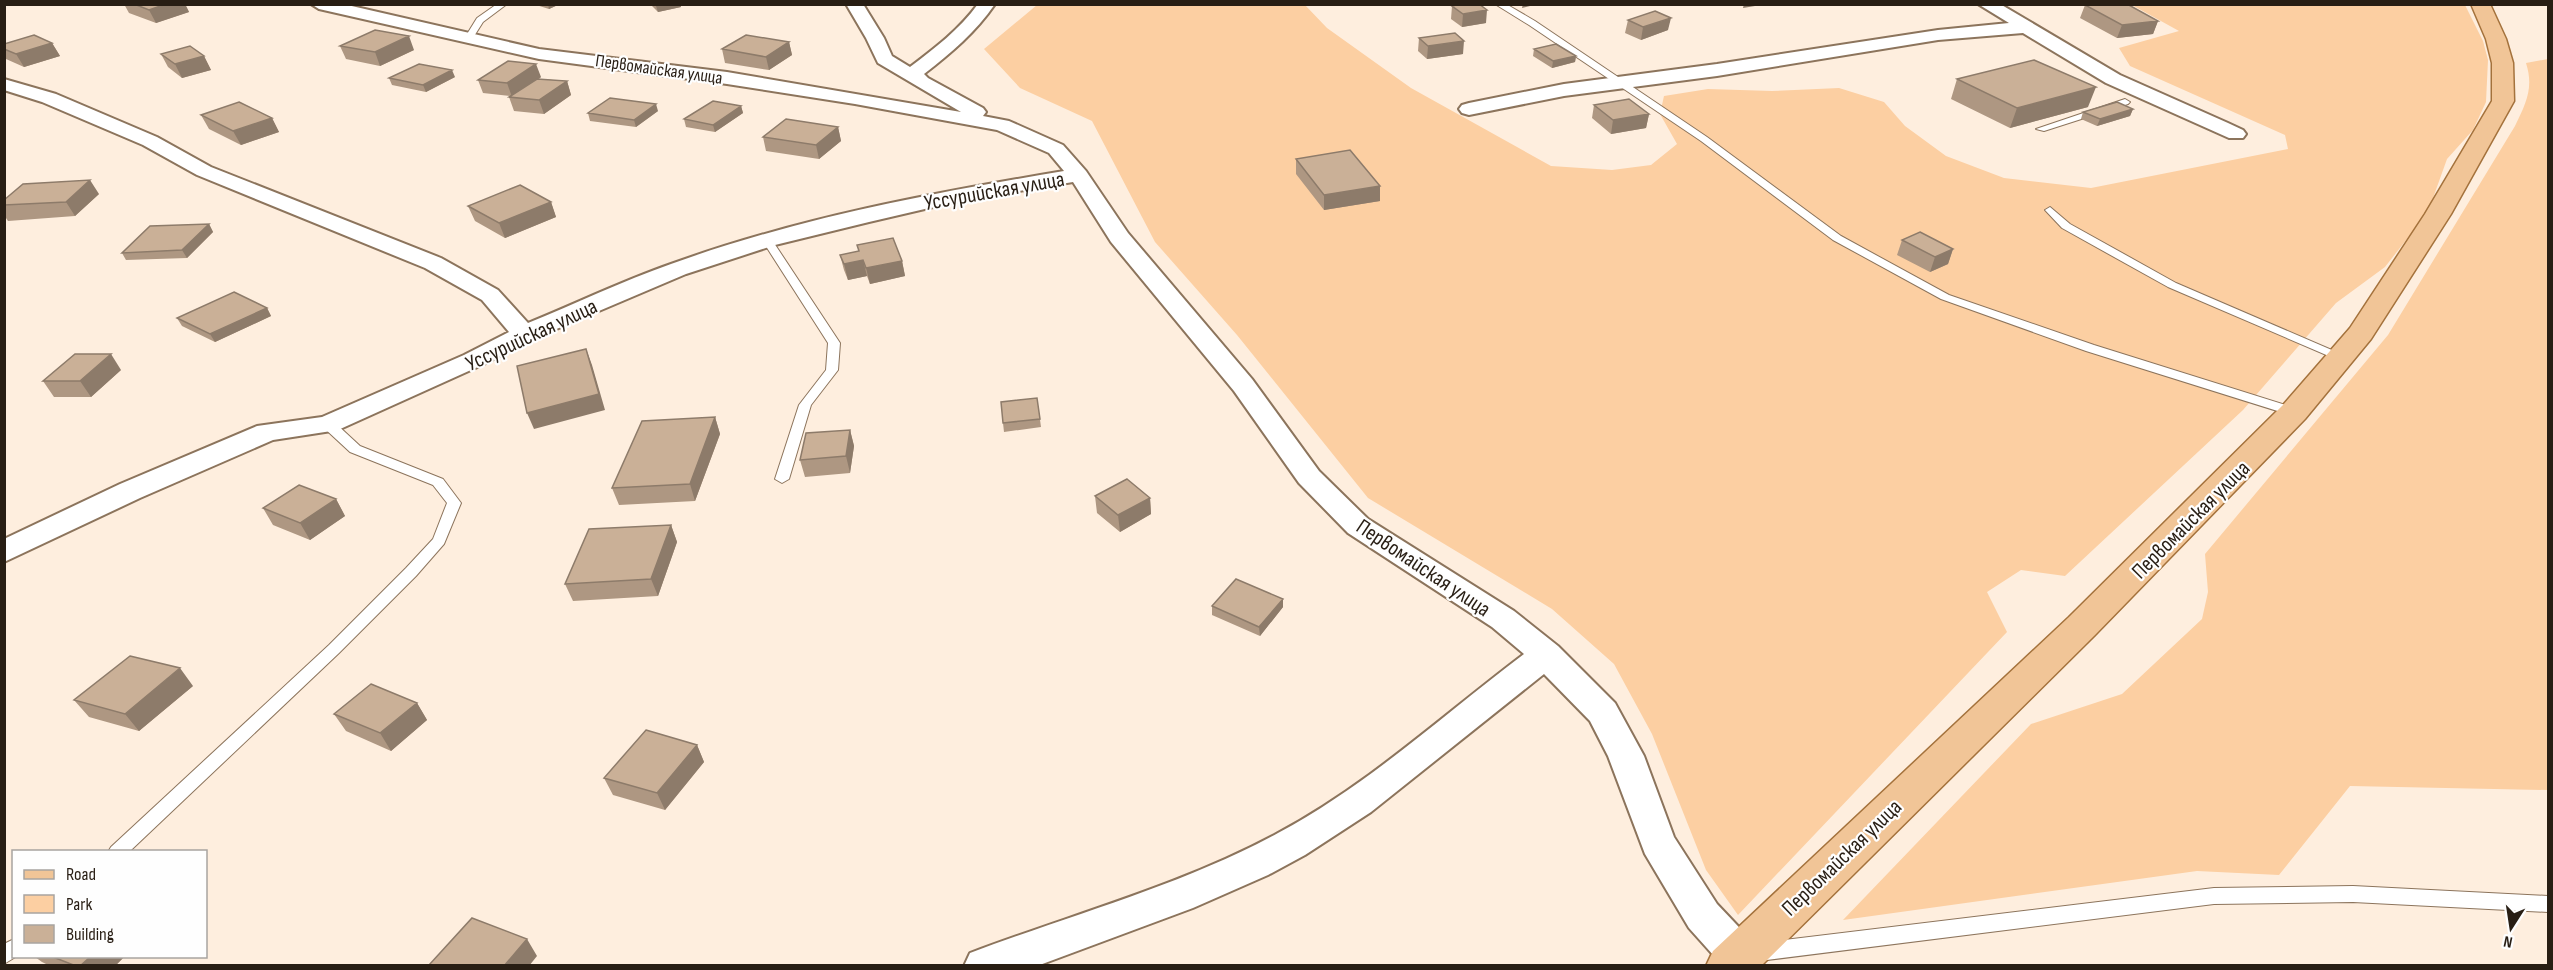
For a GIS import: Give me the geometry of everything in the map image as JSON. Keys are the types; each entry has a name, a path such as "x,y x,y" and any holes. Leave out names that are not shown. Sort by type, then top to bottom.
{"main road":[{"name":"Первомайская улица","path":"1734,960 2082,626 2294,412 2361,333 2438,214 2503,101 2506,81 2500,51 2480,4"}],"street":[{"name":"Первомайская улица","path":"319,4 539,54 676,71 855,98 1002,125"},
{"name":"Первомайская улица","path":"854,4 875,38 884,59 921,82 1002,125 1056,149 1079,175 1119,237 1243,385 1309,477 1358,526 1503,619 1546,655 1603,712 1626,756 1658,843 1703,916 1734,960"},
{"path":"921,82 914,74 958,38 987,4"},
{"path":"1986,4 2114,80 2236,134"},
{"path":"1469,109 1564,90 1622,84 1938,36 2027,27"},
{"path":"4,84 49,98 150,141 204,171 433,263 490,295 524,334"},
{"name":"Уссурийская улица","path":"4,552 130,491 267,432 328,424 473,360 524,334 678,269 767,240 959,195 1079,175"},
{"path":"984,966 1204,888 1293,844 1354,804 1546,655"}],"lane":[{"path":"468,39 480,20 503,4"},
{"path":"1499,4 1532,22 1704,139 1837,238 1945,297 2090,348 2294,412"},
{"path":"2041,129 2125,102"},
{"path":"2050,210 2066,226 2172,285 2342,357"},
{"path":"767,240 834,344 832,370 805,405 782,479"},
{"path":"119,850 334,649 439,541 454,503 438,482 355,449 328,424"},
{"path":"1734,960 2214,896 2353,894 2548,904"}],"green space":[{"path":"1037,5 1305,5 1327,28 1411,88 1551,166 1612,170 1651,165 1677,144 1660,114 1664,96 1708,89 1772,91 1839,88 1884,102 1905,126 1946,156 2004,178 2091,188 2288,149 2285,135 2130,66 2119,48 2179,31 2132,5 2465,5 2483,41 2488,60 2486,102 2473,130 2447,159 2428,212 2385,267 2336,303 2243,410 2065,576 2021,570 1987,592 2007,632 1738,915 1706,870 1652,734 1614,664 1552,609 1368,498 1237,335 1155,242 1092,121 1020,88 984,49"},
{"path":"2548,59 2548,790 2350,786 2279,875 2197,871 1843,920 2031,724 2122,694 2202,619 2208,592 2205,554 2388,335 2515,126 2529,88 2526,63"}],"building":[{"path":"134,4 166,4 149,10"},
{"path":"1479,4 1487,10 1463,14 1452,6"},
{"path":"2127,4 2158,21 2122,25 2085,5"},
{"path":"1655,11 1671,18 1643,27 1628,20"},
{"path":"375,30 409,36 375,52 340,46"},
{"path":"1455,33 1464,41 1428,46 1419,38"},
{"path":"34,35 52,43 16,54 4,49 4,44"},
{"path":"746,35 789,42 766,57 722,49"},
{"path":"1556,44 1576,56 1553,61 1534,49"},
{"path":"190,46 204,56 175,64 161,54"},
{"path":"2034,60 2096,87 2017,108 1957,79"},
{"path":"508,61 536,64 507,83 478,80"},
{"path":"419,64 452,70 423,85 389,78"},
{"path":"537,79 567,81 539,100 509,97"},
{"path":"610,98 656,104 634,120 588,113"},
{"path":"1629,99 1649,114 1613,120 1594,105"},
{"path":"713,101 741,106 713,125 684,119"},
{"path":"239,102 272,118 233,131 201,115"},
{"path":"2117,102 2133,109 2100,119 2083,112"},
{"path":"786,119 838,127 816,145 763,137"},
{"path":"1350,150 1380,186 1324,195 1296,159"},
{"path":"90,180 66,202 4,205 4,200 23,184"},
{"path":"520,185 551,202 499,223 468,206"},
{"path":"209,224 182,250 122,253 150,226"},
{"path":"1920,232 1953,249 1935,257 1902,240"},
{"path":"893,238 902,261 866,268 863,260 844,264 840,255 859,251 857,245"},
{"path":"234,292 267,308 210,334 177,318"},
{"path":"586,349 599,394 527,413 517,366"},
{"path":"75,354 111,354 80,381 43,381"},
{"path":"1037,398 1040,419 1003,423 1001,402"},
{"path":"715,417 690,484 612,488 642,421"},
{"path":"850,430 846,456 800,460 806,433"},
{"path":"1127,479 1150,498 1118,515 1095,496"},
{"path":"299,485 336,499 300,523 263,508"},
{"path":"671,525 651,579 565,584 589,529"},
{"path":"1236,579 1283,599 1259,627 1212,606"},
{"path":"130,656 180,668 125,714 74,700"},
{"path":"371,684 417,703 380,733 334,714"},
{"path":"646,730 697,745 657,793 604,778"},
{"path":"472,918 527,939 504,966 429,965"},
{"path":"56,958 89,958 80,966"}]}
